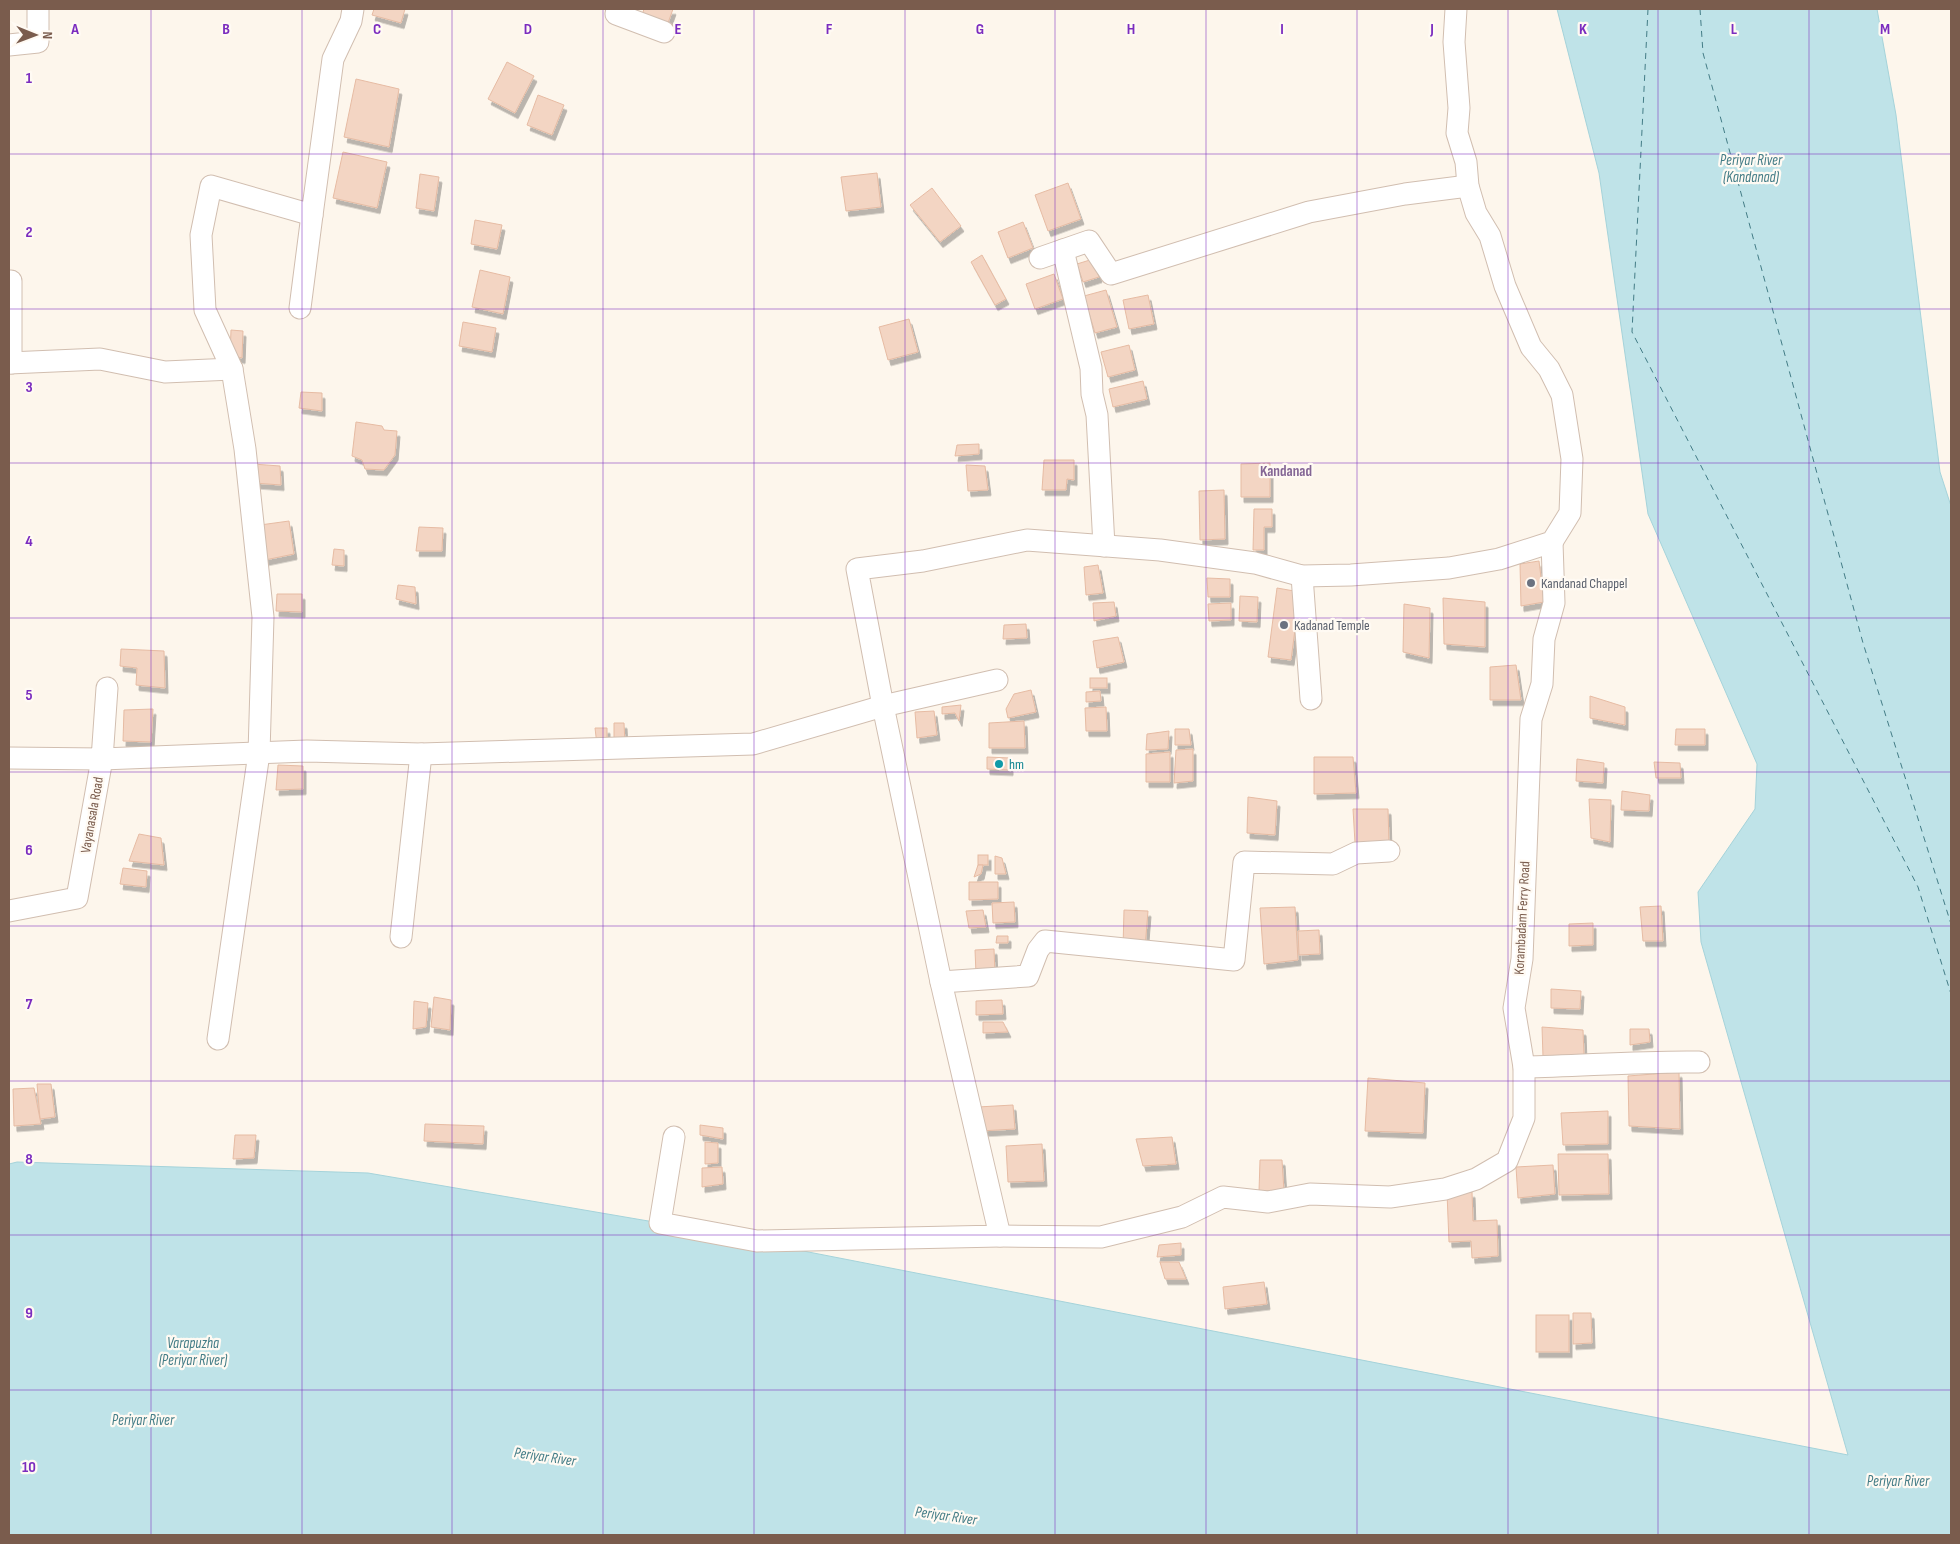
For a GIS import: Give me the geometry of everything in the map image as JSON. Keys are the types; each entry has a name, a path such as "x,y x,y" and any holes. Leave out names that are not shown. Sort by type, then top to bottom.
{"street":[{"path":"9,45 38,42 38,9"},
{"path":"300,308 333,59 351,20 353,9"},
{"path":"617,9 616,14 664,32"},
{"path":"1000,1236 942,982 883,706 857,569 923,561 1028,540 1255,562 1302,576 1351,575 1449,568 1499,559 1552,542 1570,513 1572,459 1562,395 1549,369 1531,347 1505,286 1490,236 1476,214 1468,186 1466,162 1457,134 1460,108 1454,42 1456,9"},
{"path":"218,1039 259,753 263,617 245,450 232,369 205,310 201,235 211,186 312,215"},
{"path":"1040,258 1089,241 1111,274 1309,212 1406,194 1468,186"},
{"path":"1063,250 1091,368 1092,394 1097,415 1104,546"},
{"path":"9,281 11,281 10,363 100,359 165,372 232,369"},
{"name":"Korambadam Ferry Road","path":"674,1137 660,1222 757,1242 1000,1236 1101,1237 1182,1217 1223,1197 1268,1202 1310,1194 1390,1197 1453,1187 1476,1179 1507,1161 1524,1118 1524,1067 1514,1008 1523,950 1531,719 1542,684 1544,639 1554,603 1552,542"},
{"path":"1302,576 1311,699"},
{"name":"Vayanasala Road","path":"9,911 77,898 102,759 308,750 421,754 753,744 883,706 997,680"},
{"path":"9,758 102,759 107,688"},
{"path":"401,937 421,754"},
{"path":"942,982 1028,976 1038,950 1045,942 1234,960 1244,862 1333,864 1356,853 1389,851"},
{"path":"1524,1067 1581,1066 1651,1061 1699,1062"}],"water":[{"path":"1557,9 1877,9 1896,115 1940,472 1951,506 1951,1535 9,1535 9,1164 17,1162 368,1173 660,1223 1848,1455 1701,942 1698,892 1755,809 1757,764 1648,514 1599,173"}],"building":[{"path":"374,9 405,9 401,23 372,15"},
{"path":"644,9 673,9 668,23 642,15"},
{"path":"507,62 534,76 515,113 488,99"},
{"path":"356,79 399,89 389,147 344,137"},
{"path":"538,95 564,105 552,135 527,125"},
{"path":"343,152 387,162 377,208 333,198"},
{"path":"877,173 881,207 846,211 841,177"},
{"path":"420,174 439,177 434,211 416,208"},
{"path":"1068,183 1081,219 1048,231 1035,195"},
{"path":"932,188 961,226 940,242 910,205"},
{"path":"475,220 502,225 497,249 471,244"},
{"path":"1023,222 1033,248 1008,258 998,232"},
{"path":"982,255 1006,299 995,305 971,262"},
{"path":"1093,259 1099,277 1083,282 1077,264"},
{"path":"480,270 510,277 503,314 472,307"},
{"path":"1054,274 1063,299 1035,309 1026,284"},
{"path":"1106,290 1117,327 1095,333 1084,296"},
{"path":"1148,295 1154,324 1129,329 1123,300"},
{"path":"909,319 918,352 888,360 879,327"},
{"path":"463,322 496,328 492,352 459,346"},
{"path":"231,330 243,331 242,358 230,355"},
{"path":"1129,345 1135,370 1108,377 1101,352"},
{"path":"1143,381 1147,399 1113,407 1109,389"},
{"path":"301,392 322,393 322,411 299,408"},
{"path":"356,422 382,426 384,430 397,431 395,455 384,470 365,469 362,460 352,456"},
{"path":"979,444 979,454 955,456 957,445"},
{"path":"1044,460 1074,460 1074,480 1067,479 1066,490 1042,490"},
{"path":"1270,463 1270,497 1241,497 1241,464"},
{"path":"253,464 280,466 281,485 254,483"},
{"path":"966,465 985,466 988,490 968,491"},
{"path":"1224,490 1225,539 1200,540 1199,491"},
{"path":"1254,509 1272,509 1272,527 1264,527 1264,550 1253,550"},
{"path":"289,521 294,554 265,560 260,525"},
{"path":"419,527 443,528 442,551 416,551"},
{"path":"334,549 344,550 344,566 332,565"},
{"name":"Kandanad Chappel","path":"1539,561 1544,602 1521,606 1520,564"},
{"path":"1098,565 1103,593 1086,595 1084,567"},
{"path":"1207,578 1230,579 1230,597 1208,597"},
{"path":"398,585 415,587 416,604 396,599"},
{"name":"Kadanad Temple","path":"1277,588 1300,592 1291,660 1268,657"},
{"path":"277,594 302,594 302,612 276,611"},
{"path":"1240,596 1258,597 1257,622 1239,621"},
{"path":"1443,598 1485,602 1485,647 1444,644"},
{"path":"1114,602 1116,616 1094,621 1093,603"},
{"path":"1231,603 1231,620 1209,621 1208,604"},
{"path":"1404,604 1430,608 1429,658 1403,652"},
{"path":"1026,624 1027,638 1003,639 1004,625"},
{"path":"1118,637 1124,662 1097,668 1093,641"},
{"path":"121,649 164,651 165,688 136,685 137,668 120,666"},
{"path":"1516,665 1521,700 1490,700 1490,667"},
{"path":"1090,678 1107,678 1107,688 1090,688"},
{"path":"1031,690 1036,712 1008,718 1006,709 1014,694"},
{"path":"1100,691 1101,701 1086,702 1086,692"},
{"path":"1590,696 1625,707 1625,725 1590,718"},
{"path":"961,705 959,721 955,713 942,714 942,707"},
{"path":"1106,707 1107,731 1086,731 1085,708"},
{"path":"153,709 151,742 123,741 124,710"},
{"path":"934,711 937,735 917,738 915,712"},
{"path":"1024,721 1025,748 989,748 989,723"},
{"path":"614,723 624,723 625,744 614,745"},
{"path":"595,728 607,728 607,744 597,745"},
{"path":"1175,729 1189,729 1191,745 1175,745"},
{"path":"1676,729 1705,729 1705,745 1675,745"},
{"path":"1169,731 1168,749 1146,750 1147,734"},
{"path":"1193,749 1193,781 1174,783 1176,750"},
{"path":"1170,752 1170,782 1146,782 1146,754"},
{"name":"hm","path":"987,757 1010,758 1010,770 987,769"},
{"path":"1314,757 1353,757 1356,793 1314,794"},
{"path":"1577,759 1604,763 1603,783 1576,781"},
{"path":"1654,762 1680,763 1681,778 1656,778"},
{"path":"278,765 303,766 303,789 276,790"},
{"path":"1622,791 1650,795 1649,811 1621,810"},
{"path":"1248,797 1277,801 1275,835 1247,833"},
{"path":"1589,799 1611,800 1610,842 1591,838"},
{"path":"1353,809 1388,809 1389,844 1355,843"},
{"path":"139,834 161,838 164,865 129,861"},
{"path":"978,855 988,855 988,865 978,865"},
{"path":"995,856 1002,858 1006,874 995,874"},
{"path":"978,865 983,865 981,874 974,877"},
{"path":"123,868 147,871 146,887 120,884"},
{"path":"969,882 998,882 998,899 969,900"},
{"path":"1014,902 1015,922 993,923 992,903"},
{"path":"1661,906 1663,941 1643,941 1640,907"},
{"path":"1295,907 1298,960 1264,964 1260,908"},
{"path":"983,910 986,927 969,928 966,911"},
{"path":"1124,910 1148,911 1145,948 1123,947"},
{"path":"1593,923 1593,945 1569,946 1569,924"},
{"path":"1319,930 1320,954 1299,955 1298,931"},
{"path":"997,936 1008,936 1008,943 996,943"},
{"path":"994,949 995,974 976,974 975,950"},
{"path":"1551,989 1581,991 1580,1009 1551,1008"},
{"path":"434,997 451,1000 450,1030 431,1027"},
{"path":"1002,1000 1003,1014 976,1015 976,1001"},
{"path":"414,1001 428,1003 426,1027 413,1029"},
{"path":"983,1022 1003,1022 1008,1032 983,1033"},
{"path":"1542,1027 1583,1030 1584,1055 1543,1057"},
{"path":"1630,1029 1649,1029 1650,1042 1630,1045"},
{"path":"1679,1072 1680,1129 1629,1126 1628,1076"},
{"path":"1368,1078 1425,1083 1423,1133 1365,1131"},
{"path":"37,1084 51,1084 55,1117 40,1119"},
{"path":"34,1088 41,1124 14,1126 13,1089"},
{"path":"1013,1105 1015,1129 980,1131 978,1107"},
{"path":"1608,1111 1608,1144 1563,1145 1561,1113"},
{"path":"425,1124 484,1126 483,1144 424,1141"},
{"path":"700,1125 723,1128 723,1139 700,1135"},
{"path":"235,1135 256,1135 254,1158 233,1159"},
{"path":"1172,1137 1176,1164 1143,1166 1136,1139"},
{"path":"705,1142 718,1143 718,1163 705,1164"},
{"path":"1042,1144 1044,1181 1008,1182 1006,1146"},
{"path":"1558,1154 1608,1154 1609,1194 1559,1195"},
{"path":"1260,1160 1282,1160 1284,1191 1259,1191"},
{"path":"1553,1165 1555,1194 1518,1198 1516,1167"},
{"path":"722,1167 723,1184 702,1187 702,1168"},
{"path":"1472,1192 1473,1221 1497,1220 1498,1256 1472,1258 1471,1241 1449,1242 1447,1193"},
{"path":"1181,1243 1181,1255 1157,1257 1159,1245"},
{"path":"1160,1262 1179,1262 1186,1279 1165,1279"},
{"path":"1264,1282 1267,1304 1225,1309 1223,1287"},
{"path":"1573,1313 1591,1313 1592,1343 1573,1344"},
{"path":"1536,1315 1569,1315 1569,1352 1536,1352"}],"ferry route":[{"path":"1648,9 1632,332 1918,887 1951,994"},
{"path":"1700,9 1703,53 1863,643 1951,924"}],"place":[{"name":"Kandanad Chappel","path":"1531,583"},
{"name":"Kadanad Temple","path":"1284,625"},
{"name":"hm","path":"999,764"}],"district":[{"name":"Kandanad","path":"1286,471"}],"water label":[{"name":"Periyar River (Kandanad)","path":"1751,168"},
{"name":"Varapuzha (Periyar River)","path":"193,1352"},
{"name":"Periyar River","path":"143,1420"},
{"name":"Periyar River","path":"545,1457"},
{"name":"Periyar River","path":"1898,1481"},
{"name":"Periyar River","path":"946,1516"}]}
